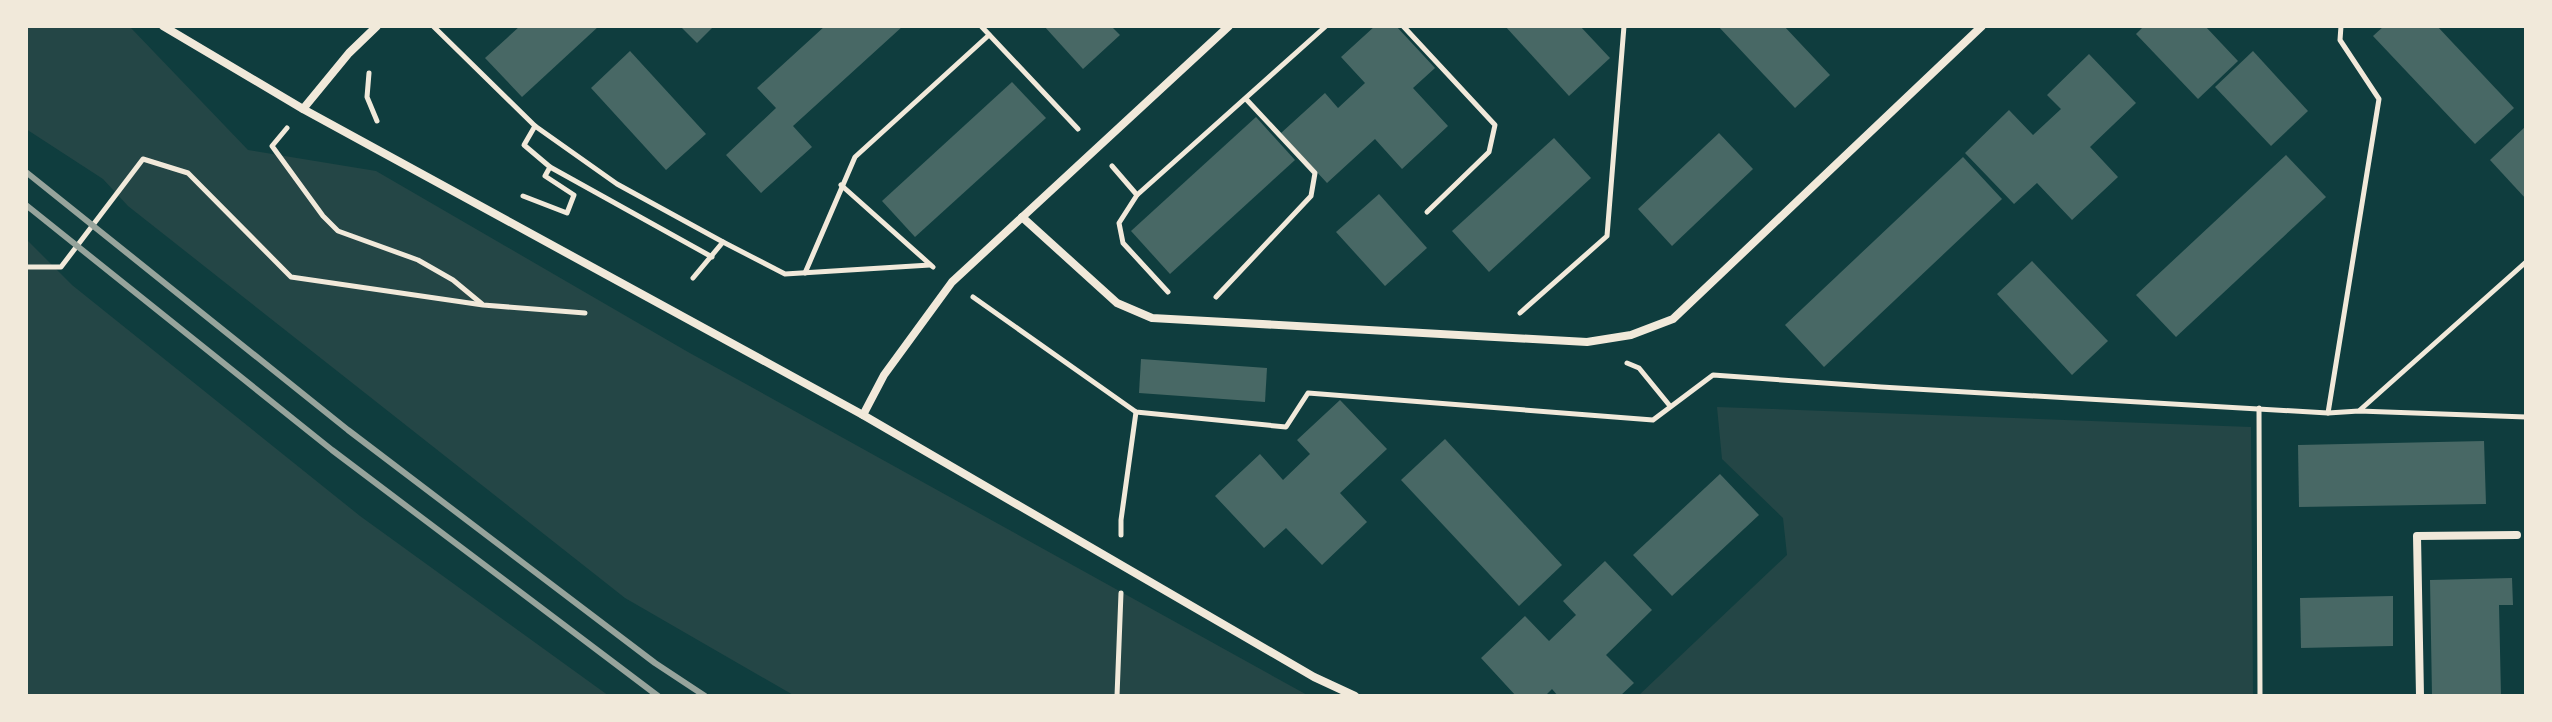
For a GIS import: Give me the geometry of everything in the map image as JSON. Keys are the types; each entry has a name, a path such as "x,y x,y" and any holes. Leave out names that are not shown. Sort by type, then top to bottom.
{"street":[{"path":"163,26 303,109 863,415 1314,677 1355,696"},
{"path":"303,109 349,53 377,26"},
{"path":"863,415 884,375 952,282 1229,26"},
{"path":"1022,217 1117,303 1152,318 1587,342 1631,335 1673,319 1982,26"},
{"path":"2420,696 2417,536 2517,535"}],"path":[{"path":"433,26 535,126 617,184 785,274 931,265"},
{"path":"981,26 1137,195"},
{"path":"1246,99 1315,173 1311,196 1194,320 1123,243 1119,223 1137,195 1326,26"},
{"path":"1403,26 1495,125 1489,152 1427,212"},
{"path":"1492,337 1607,236 1624,26"},
{"path":"2328,413 2379,99 2340,40 2341,26"},
{"path":"805,273 855,157 989,35"},
{"path":"374,61 369,71 367,97 379,125"},
{"path":"303,109 272,146 323,216 338,231 418,260 453,280 483,305"},
{"path":"535,126 524,145 550,167 712,257"},
{"path":"26,267 61,267 143,159 188,173 291,277 483,305 585,313"},
{"path":"508,191 567,213 574,195 545,176 550,167"},
{"path":"841,185 952,282 1136,412 1286,427 1308,393 1653,420 1713,375 2328,413 2359,411 2526,417"},
{"path":"693,278 723,242"},
{"path":"2359,411 2526,262"},
{"path":"1639,368 1670,407"},
{"path":"2259,408 2260,696"}],"shaded area":[{"path":"26,26 131,28 248,150 376,171 688,352 1309,696 795,696 625,598 128,206 103,179 26,129"},
{"path":"26,239 72,285 360,516 609,696 26,696"},
{"path":"1717,407 2251,427 2253,696 1638,696 1787,555 1783,518 1722,459"}],"building":[{"path":"520,26 599,26 522,97 485,58"},
{"path":"680,26 714,26 697,43"},
{"path":"825,26 903,26 793,126 812,147 761,193 726,155 776,108 757,88"},
{"path":"1044,26 1111,26 1120,35 1083,69"},
{"path":"1375,26 1396,26 1435,68 1413,88 1448,126 1402,169 1375,139 1327,183 1281,133 1325,93 1338,108 1365,83 1341,57"},
{"path":"1505,26 1580,26 1610,58 1569,96"},
{"path":"1718,26 1784,26 1830,75 1795,108"},
{"path":"2144,26 2205,26 2238,61 2198,99 2136,34"},
{"path":"2384,26 2437,26 2514,108 2475,144 2373,36"},
{"path":"630,51 706,134 666,170 591,88"},
{"path":"2253,51 2308,111 2271,146 2215,87"},
{"path":"2089,54 2136,103 2090,147 2118,177 2072,220 2037,183 2014,204 1965,153 2009,110 2033,135 2061,109 2047,95"},
{"path":"1012,82 1046,118 915,237 882,201"},
{"path":"1256,117 1295,160 1170,274 1131,231"},
{"path":"2526,126 2526,199 2490,160"},
{"path":"1719,133 1753,169 1672,246 1638,209"},
{"path":"1554,138 1591,178 1489,272 1452,231"},
{"path":"2286,155 2326,197 2176,337 2136,295"},
{"path":"1963,157 2002,199 1824,367 1785,325"},
{"path":"1379,194 1427,248 1385,286 1336,232"},
{"path":"2032,261 2108,341 2072,375 1997,294"},
{"path":"1141,359 1267,368 1265,402 1139,393"},
{"path":"1340,400 1387,449 1340,493 1367,522 1322,565 1286,528 1264,548 1215,496 1260,454 1283,480 1310,454 1297,440"},
{"path":"1445,439 1562,565 1519,606 1401,480"},
{"path":"2484,441 2486,504 2299,507 2298,445"},
{"path":"1720,474 1759,515 1672,596 1633,555"},
{"path":"1605,561 1652,610 1606,655 1634,683 1620,696 1558,696 1552,689 1545,696 1516,696 1481,658 1525,616 1549,641 1576,615 1563,601"},
{"path":"2512,578 2513,605 2499,605 2501,696 2432,696 2430,580"},
{"path":"2393,596 2393,646 2301,648 2300,598"}],"railway":[{"path":"26,172 348,430 655,663 705,696"},
{"path":"26,205 332,450 658,696"}]}
